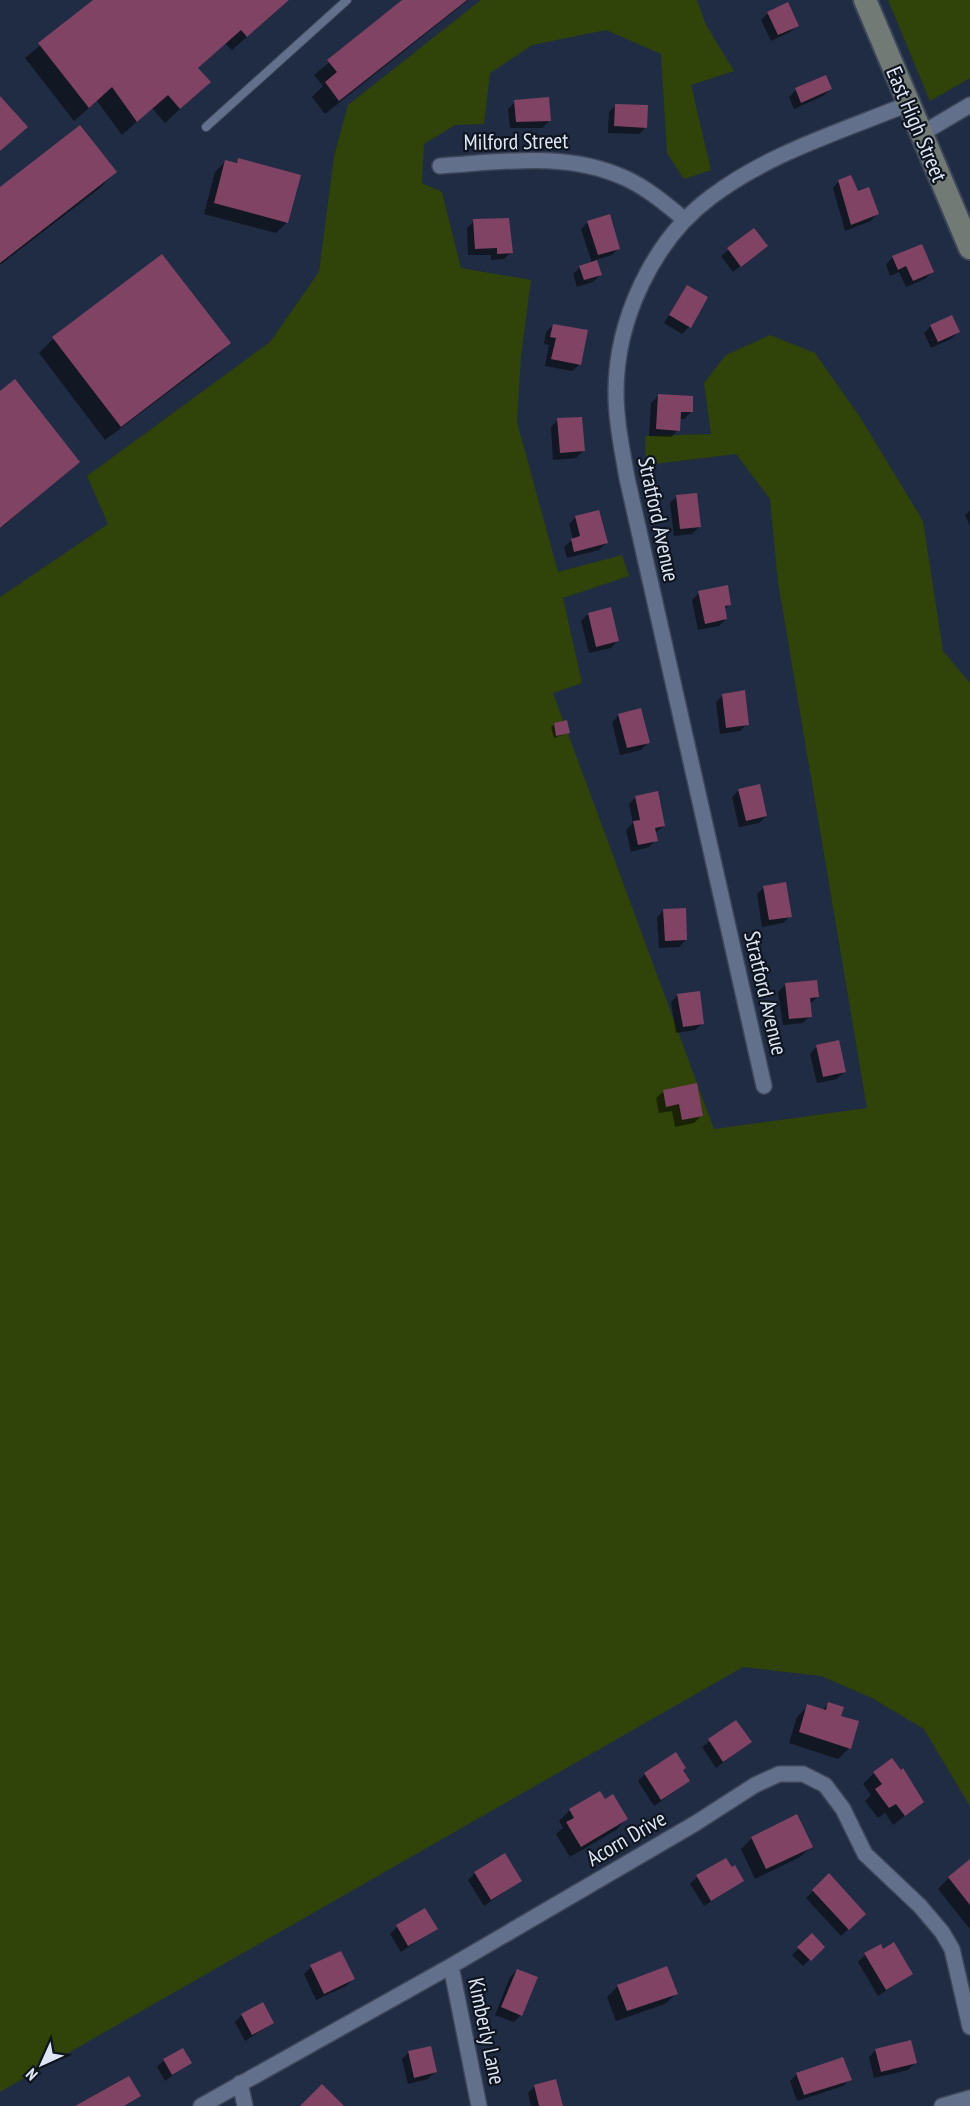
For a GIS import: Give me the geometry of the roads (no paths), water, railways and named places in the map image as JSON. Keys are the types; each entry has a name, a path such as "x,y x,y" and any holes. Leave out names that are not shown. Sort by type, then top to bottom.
{"main road":[{"name":"East High Street","path":"865,0 970,248"}],"street":[{"name":"Stratford Avenue","path":"764,1086 654,605 617,417 616,390 619,363 634,305 655,260 685,220 711,197 759,167 807,144 909,104"},
{"path":"921,134 970,105"},
{"name":"Milford Street","path":"440,166 541,160 580,162 626,178 685,220"},
{"name":"Acorn Drive","path":"201,2106 451,1966 696,1823 755,1785 778,1774 803,1774 825,1785 843,1809 865,1854 920,1906 942,1932 952,1949 970,2027"},
{"name":"Kimberly Lane","path":"451,1966 479,2106"},
{"path":"240,2083 245,2106"},
{"path":"942,2106 970,2098"}],"lane":[{"path":"206,127 347,0"}]}
